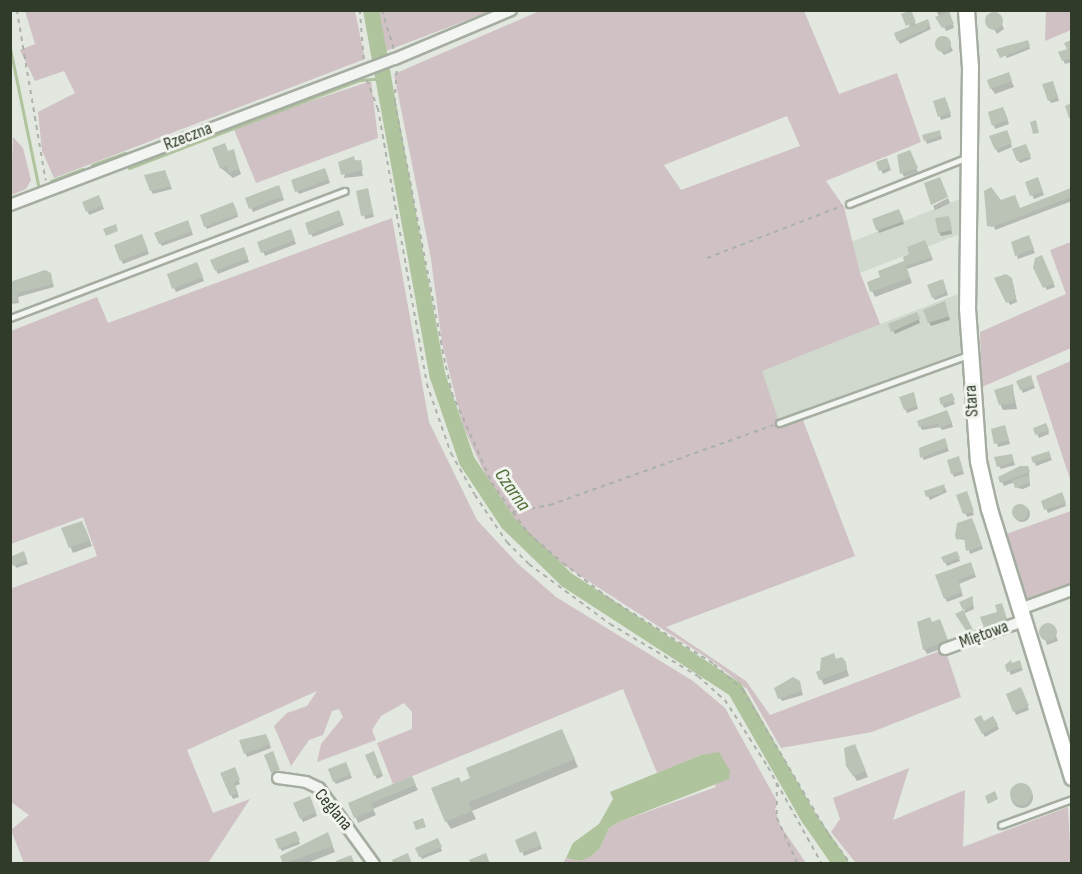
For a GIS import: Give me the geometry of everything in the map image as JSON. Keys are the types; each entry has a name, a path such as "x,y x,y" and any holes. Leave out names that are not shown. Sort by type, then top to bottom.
{"street":[{"path":"397,58 511,10"},
{"name":"Stara","path":"966,10 970,67 969,354 983,486 1071,777"},
{"name":"Rzeczna","path":"10,205 397,58"},
{"name":"Miętowa","path":"945,649 1071,590"},
{"name":"Ceglana","path":"278,778 306,782 319,788 374,864"}],"lane":[{"path":"849,204 969,157"},
{"path":"10,318 345,191"},
{"path":"779,423 969,354"},
{"path":"1001,825 1071,799"}],"path":[{"path":"17,10 47,191"},
{"path":"360,10 366,70 378,108 427,384 451,453 475,495 507,542 529,564 610,624 698,676 725,700 777,783 822,864"},
{"path":"382,10 389,42 397,58 395,102 452,393 492,483 528,533 564,563 610,598 714,664 743,690 829,835 851,864"},
{"path":"707,258 849,204"},
{"path":"513,512 549,505 779,423"},
{"path":"777,783 777,818 798,864"}],"shaded area":[{"path":"378,10 491,10 491,11 386,51"},
{"path":"542,10 804,11 839,94 897,73 921,142 826,181 844,207 860,273 880,324 762,371 778,419 801,415 855,556 666,627 746,681 770,715 945,649 961,697 872,732 781,748 747,689 715,663 559,562 518,526 488,481 463,426 442,343 431,259 394,74","holes":["787,116 800,146 681,190 664,165"]},
{"path":"25,11 355,11 365,59 54,178 42,151 38,112 75,93 64,71 35,81 20,50 35,44"},
{"path":"1046,11 1071,11 1071,30 1045,41"},
{"path":"371,81 378,138 256,183 233,127"},
{"path":"13,137 23,148 31,180 26,189 11,195"},
{"path":"960,199 960,234 860,273 880,324 961,293 962,352 778,419 643,324"},
{"path":"392,218 429,422 477,520 517,563 556,597 693,681 725,708 778,803 775,809 780,825 806,863 563,863 566,858 580,861 600,848 609,828 619,822 716,787 701,755 657,773 623,689 393,784 377,743 412,729 412,712 404,703 381,716 372,730 376,740 317,762 321,744 343,717 339,709 332,711 323,735 309,740 291,766 274,726 287,713 307,706 317,691 187,750 213,813 250,799 208,863 24,863 11,830 29,815 11,802 10,589 97,556 83,517 11,544 11,331 97,297 108,323"},
{"path":"1071,242 1071,348 982,387 980,332 1066,294 1050,250"},
{"path":"1071,361 1071,482 1036,376"},
{"path":"1071,511 1071,584 1027,601 1006,534"},
{"path":"719,752 730,771 729,779 619,822 609,828 600,848 590,857 580,861 566,858 573,843 599,824 613,799 610,792 701,755"},
{"path":"909,768 893,820 965,790 963,847 1068,807 1071,863 856,863 831,832 840,819 833,798"}],"building":[{"path":"911,10 916,22 906,26 901,14"},
{"path":"949,12 954,24 942,28 935,17"},
{"path":"994,12 1000,15 1003,21 1000,27 994,30 988,27 985,21 988,15"},
{"path":"928,19 930,25 924,30 897,41 894,33"},
{"path":"943,36 949,38 951,44 949,50 943,52 937,50 935,44 937,38"},
{"path":"1028,40 1030,46 1000,58 996,49"},
{"path":"1071,40 1071,58 1062,61 1058,52 1067,49 1064,43"},
{"path":"1009,72 1012,81 990,89 987,80"},
{"path":"1053,81 1058,97 1048,101 1042,84"},
{"path":"945,97 951,113 938,117 933,101"},
{"path":"1071,103 1071,118 1069,118 1065,106"},
{"path":"1003,107 1008,120 992,126 988,112"},
{"path":"1036,120 1039,133 1033,134 1030,122"},
{"path":"940,130 941,136 924,141 922,135"},
{"path":"1007,130 1012,143 995,150 989,136"},
{"path":"225,143 228,151 234,149 239,169 229,173 226,166 220,169 212,148"},
{"path":"1026,144 1031,156 1017,161 1012,149"},
{"path":"910,150 918,168 900,174 897,155"},
{"path":"354,156 355,161 361,160 363,170 341,175 338,162"},
{"path":"887,158 890,167 879,171 876,162"},
{"path":"325,168 329,179 295,192 291,180"},
{"path":"165,170 171,186 150,191 144,175"},
{"path":"940,177 948,197 931,205 924,183"},
{"path":"1038,177 1043,192 1030,196 1025,182"},
{"path":"279,185 283,196 249,209 245,198"},
{"path":"991,187 1001,200 1015,195 1020,208 1071,188 1071,197 992,227 987,226 984,191"},
{"path":"368,188 373,214 361,216 356,191"},
{"path":"99,195 103,206 86,212 82,202"},
{"path":"233,202 238,214 204,227 200,215"},
{"path":"899,209 904,221 876,230 872,219"},
{"path":"339,210 343,221 309,235 305,223"},
{"path":"949,216 952,230 938,233 935,218"},
{"path":"188,220 192,231 159,244 154,233"},
{"path":"116,224 118,231 106,236 103,229"},
{"path":"291,229 295,240 261,253 257,242"},
{"path":"142,234 148,250 120,261 114,245"},
{"path":"1029,235 1034,249 1015,256 1011,242"},
{"path":"925,240 932,257 906,266 910,278 870,292 867,282 880,277 878,271 904,261 903,257 909,254 907,247"},
{"path":"244,247 248,258 215,271 210,260"},
{"path":"1042,255 1054,283 1043,288 1033,268 1035,258"},
{"path":"197,262 203,277 172,289 167,274"},
{"path":"45,270 51,273 53,284 17,293 18,300 12,302 10,282"},
{"path":"1006,274 1012,278 1016,299 1006,303 994,278"},
{"path":"943,279 947,292 932,298 927,285"},
{"path":"945,301 949,316 928,323 923,310"},
{"path":"917,312 920,319 891,332 888,324"},
{"path":"1031,375 1034,385 1020,390 1016,381"},
{"path":"1013,384 1014,403 999,405 994,390"},
{"path":"914,392 917,406 904,410 899,397"},
{"path":"952,393 955,400 941,405 939,398"},
{"path":"947,410 952,423 939,428 938,424 919,427 917,421"},
{"path":"1046,423 1049,430 1035,435 1033,428"},
{"path":"1005,425 1009,440 994,444 991,429"},
{"path":"945,438 948,447 920,458 919,448"},
{"path":"1049,451 1051,457 1033,463 1031,457"},
{"path":"1012,454 1014,461 997,467 994,457"},
{"path":"959,456 963,470 951,474 947,460"},
{"path":"1020,466 1028,466 1030,472 1000,483 998,477"},
{"path":"1029,476 1029,483 1015,488 1012,480"},
{"path":"945,484 942,493 926,497 924,491"},
{"path":"967,491 974,511 963,514 956,495"},
{"path":"1062,492 1066,503 1044,510 1041,501"},
{"path":"1017,504 1023,504 1028,512 1026,518 1017,520 1012,515 1012,509"},
{"path":"972,518 982,546 966,551 964,537 957,540 955,536 957,523"},
{"path":"82,521 90,540 69,548 61,528"},
{"path":"24,551 27,560 13,566 10,557"},
{"path":"957,551 960,558 944,563 941,557"},
{"path":"971,562 975,574 958,580 962,592 944,599 935,575"},
{"path":"973,596 972,606 963,610 959,602"},
{"path":"1002,603 1008,622 985,630 980,617 997,612 995,605"},
{"path":"963,610 973,630 967,632 955,614"},
{"path":"930,617 932,622 940,619 948,640 923,650 917,622"},
{"path":"1048,623 1054,626 1057,632 1054,638 1048,641 1042,638 1039,632 1042,626"},
{"path":"834,653 836,659 842,657 846,662 847,670 819,680 816,672 820,670 821,658"},
{"path":"1011,660 1012,663 1020,660 1022,667 1007,672 1005,665"},
{"path":"793,677 800,681 802,691 778,699 774,688"},
{"path":"1021,687 1029,706 1013,712 1006,694"},
{"path":"981,715 984,721 993,716 998,725 982,734 974,719"},
{"path":"562,729 575,759 469,802 472,811 445,822 431,788 459,777 461,782 470,778 466,768"},
{"path":"266,734 270,744 244,754 239,740"},
{"path":"855,744 866,771 853,776 846,766 844,748"},
{"path":"273,751 280,770 271,773 264,755"},
{"path":"374,751 382,773 374,776 365,755"},
{"path":"346,762 351,774 333,782 328,769"},
{"path":"235,767 240,780 234,782 238,793 230,796 220,773"},
{"path":"412,776 416,785 371,803 374,810 354,818 348,803"},
{"path":"1021,783 1031,790 1032,794 1025,804 1021,805 1011,798 1010,794 1017,784"},
{"path":"995,791 998,799 988,804 985,796"},
{"path":"310,796 316,812 300,819 293,803"},
{"path":"423,818 426,827 416,830 413,822"},
{"path":"296,831 300,840 279,849 275,839"},
{"path":"536,831 541,845 520,853 515,840"},
{"path":"328,832 333,846 283,864 280,856"},
{"path":"438,838 442,847 419,857 415,848"},
{"path":"408,853 412,864 394,864 392,860"},
{"path":"486,853 490,864 471,864 469,860"},
{"path":"351,855 355,864 337,864 336,861"}],"waterway":[{"name":"Czarna","path":"371,10 438,377 467,461 508,523 567,580 735,689 809,818 841,864"},
{"path":"10,48 38,185"},
{"path":"129,168 360,80 381,78"},
{"path":"92,165 125,153"},
{"path":"51,181 83,169"}]}
